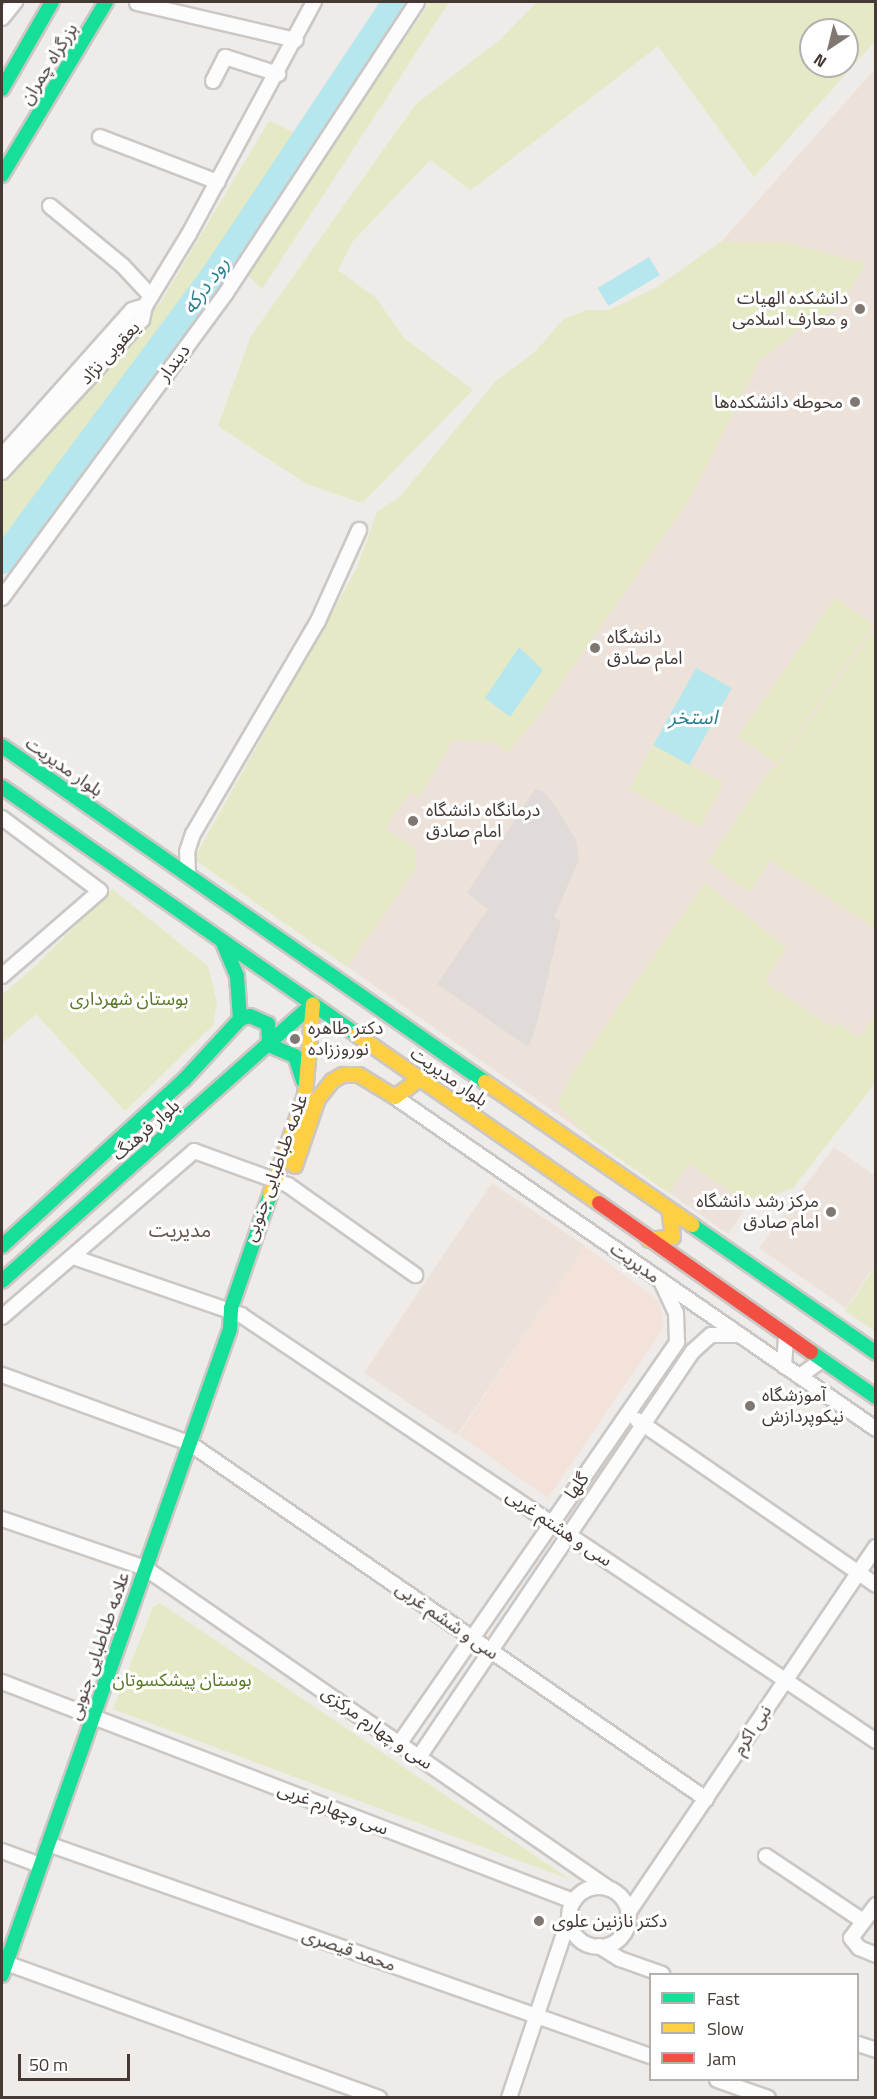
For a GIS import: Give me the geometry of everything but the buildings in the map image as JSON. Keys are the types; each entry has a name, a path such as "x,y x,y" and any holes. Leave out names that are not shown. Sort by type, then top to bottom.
{"main road":[{"name":"بزرگراه چمران","path":"2,88 52,2"},
{"name":"بزرگراه چمران","path":"2,176 106,2"},
{"name":"بلوار مدیریت","path":"2,746 876,1353"},
{"name":"بلوار مدیریت","path":"2,787 876,1397"},
{"path":"222,940 237,976 240,1019 250,1016 268,1024 272,1034 269,1045 295,1056 305,1095"},
{"name":"بلوار فرهنگ","path":"2,1281 269,1045 291,1020 313,1004"},
{"name":"علامه طباطبایی جنوبی","path":"283,1183 305,1095 313,1004"},
{"name":"بلوار فرهنگ","path":"2,1246 184,1080 240,1019"},
{"name":"علامه طباطبایی جنوبی","path":"4,1969 236,1312 283,1183 318,1099 332,1081 343,1075 359,1075 396,1097"},
{"path":"396,1097 420,1079"},
{"path":"650,1240 673,1237 674,1225 669,1210"}],"street":[{"path":"2,18 15,2"},
{"path":"50,206 123,266 148,301 278,75 314,2"},
{"name":"دیندار","path":"3,592 226,293 417,2"},
{"path":"136,3 296,40"},
{"path":"213,81 225,57 278,75"},
{"path":"100,137 218,182"},
{"name":"یعقوبی نژاد","path":"2,456 132,310 148,301"},
{"name":"یعقوبی نژاد","path":"2,472 142,320 148,301"},
{"path":"185,873 187,852 193,834 318,621 359,530"},
{"path":"2,818 100,891 2,976"},
{"name":"مدیریت","path":"396,1097 876,1429"},
{"path":"2,1317 194,1151 283,1183 415,1275"},
{"name":"سی و هشتم غربی","path":"73,1257 236,1312 876,1741"},
{"name":"گلها","path":"399,1744 677,1342 676,1313 660,1280"},
{"name":"گلها","path":"418,1757 700,1343 711,1335 739,1335"},
{"path":"784,1366 786,1335"},
{"path":"800,1376 822,1360"},
{"name":"سی و ششم غربی","path":"2,1375 189,1443 706,1799"},
{"path":"627,1414 876,1585"},
{"name":"سی و چهارم مرکزی","path":"2,1519 145,1568 608,1888"},
{"name":"نبی اکرم","path":"628,1913 876,1547"},
{"name":"سی وچهارم غربی","path":"2,1682 573,1901"},
{"name":"محمد قیصری","path":"48,1844 649,2055"},
{"path":"2,1851 40,1865"},
{"path":"766,1856 863,1921"},
{"path":"509,2097 570,1919 573,1901 588,1889 608,1888 624,1900 628,1913 623,1934 599,1946"},
{"path":"876,1905 851,1938 859,1948 876,1955"},
{"path":"570,1919 577,1936 620,1959 659,1973"},
{"path":"4,1969 379,2097"},
{"path":"859,2044 876,2050"},
{"path":"723,2081 768,2097"}],"shaded area":[{"name":"دانشگاه امام صادق","path":"875,69 875,1020 728,1234 194,859 357,568 377,512 400,497 495,382 536,351 564,319 588,310 609,310 654,289 721,242"},
{"path":"535,789 544,792 556,807 576,840 579,860 554,917 561,921 536,1028 528,1047 437,984 488,909 467,893"},
{"name":"مرکز رشد دانشگاه امام صادق","path":"834,1147 875,1176 875,1265 846,1308 759,1248"},
{"path":"492,1183 585,1246 457,1435 364,1373"},
{"path":"584,1246 659,1301 664,1327 548,1498 459,1435"}],"green space":[{"path":"430,2 449,2 262,289 246,273"},
{"path":"537,2 875,2 875,41 859,59 859,18 799,18 799,78 842,78 754,177 658,46 471,190 430,160 353,241 338,270 376,298 404,338 473,390 362,503 307,484 218,426 251,336 416,104 501,39"},
{"path":"269,121 297,134 154,345 2,547 2,481 161,302"},
{"path":"721,242 784,242 865,264 839,309 808,322 760,360 691,496 542,711 508,752 493,742 453,739 419,798 410,792 385,828 416,850 416,868 347,967 194,859 357,568 377,512 400,497 495,382 536,351 564,319 588,310 609,310 654,289"},
{"path":"835,598 874,625 777,763 738,736"},
{"path":"875,628 876,928 770,860 749,892 708,862 772,767 775,769"},
{"path":"653,745 724,783 700,827 630,789"},
{"path":"705,883 786,948 764,982 833,1028 837,1023 859,1038 875,1015 875,1083 793,1188 761,1200 736,1195 689,1163 669,1193 591,1139 557,1104 575,1070"},
{"name":"بوستان شهرداری","path":"112,889 208,966 217,1003 213,1025 125,1111 36,1014 2,1043 2,995 38,964"},
{"path":"875,1267 875,1331 845,1311"},
{"name":"بوستان پیشکسوتان","path":"160,1603 571,1880 113,1709 153,1607"}],"water":[{"path":"649,257 660,275 608,306 598,288"},
{"path":"519,647 543,670 510,717 485,698"},
{"name":"استخر","path":"696,668 732,688 689,765 653,745"}],"waterway":[{"name":"رود درکه","path":"2,560 215,273 395,2"}],"traffic: fast":[{"path":"2,89 52,2"},
{"path":"2,175 106,2"},
{"path":"2,746 485,1082"},
{"path":"2,787 357,1035"},
{"path":"2,1246 184,1080 240,1019 237,976 222,941"},
{"path":"2,1281 313,1004"},
{"path":"240,1019 250,1016 268,1024 269,1045"},
{"path":"269,1045 295,1056 303,1081"},
{"path":"2,1975 230,1329 231,1308 270,1195"},
{"path":"692,1225 876,1353"},
{"path":"811,1352 876,1397"}],"traffic: slow":[{"path":"270,1195 305,1095 313,1004"},
{"path":"357,1035 599,1203"},
{"path":"295,1166 318,1099 332,1081 343,1075 359,1075 395,1097 420,1079"},
{"path":"485,1082 692,1225"},
{"path":"649,1240 673,1237 669,1210"}],"traffic: jam":[{"path":"599,1203 811,1352"}],"place":[{"name":"دانشکده الهیات و معارف اسلامی","path":"860,309"},
{"name":"محوطه دانشکده‌ها","path":"855,402"},
{"name":"دانشگاه امام صادق","path":"595,648"},
{"name":"درمانگاه دانشگاه امام صادق","path":"413,821"},
{"name":"دکتر طاهره نوروززاده","path":"295,1039"},
{"name":"مرکز رشد دانشگاه امام صادق","path":"831,1212"},
{"name":"آموزشگاه نیکوپردازش","path":"750,1406"},
{"name":"دکتر نازنین علوی","path":"539,1921"}],"district":[{"name":"مدیریت","path":"180,1229"}]}
